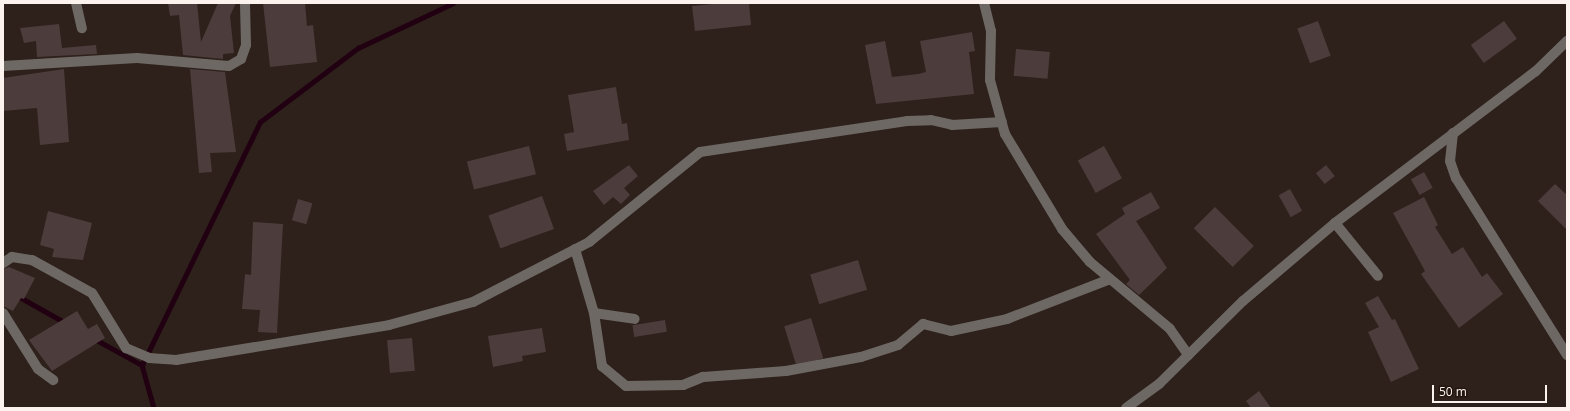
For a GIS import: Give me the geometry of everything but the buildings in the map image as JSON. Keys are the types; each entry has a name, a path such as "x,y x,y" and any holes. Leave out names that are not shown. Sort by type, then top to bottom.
{"street":[{"path":"76,3 82,28"},
{"path":"3,66 137,58 229,66 241,59 246,45 245,3"},
{"path":"984,3 991,31 990,80 1005,134 1062,229 1090,262 1170,329 1188,355"},
{"path":"1126,408 1159,384 1242,301 1335,223 1535,72 1567,41"},
{"path":"3,263 12,257 32,260 92,293 126,348 149,358 176,360 389,325 437,313 472,302 575,249 624,216 700,152 907,121 931,120 952,125 1002,122"},
{"path":"1453,133 1450,161 1456,178 1567,355"},
{"path":"1335,223 1378,276"},
{"path":"575,249 594,313 602,366 626,386 683,384 703,377 786,371 861,358 898,345 923,324 951,331 1007,319 1064,300 1110,279"},
{"path":"3,313 38,369 53,380"},
{"path":"594,313 635,319"}],"waterway":[{"path":"142,365 260,122 358,48 453,3"},
{"path":"18,296 66,323"},
{"path":"95,339 142,365 154,408"}]}
